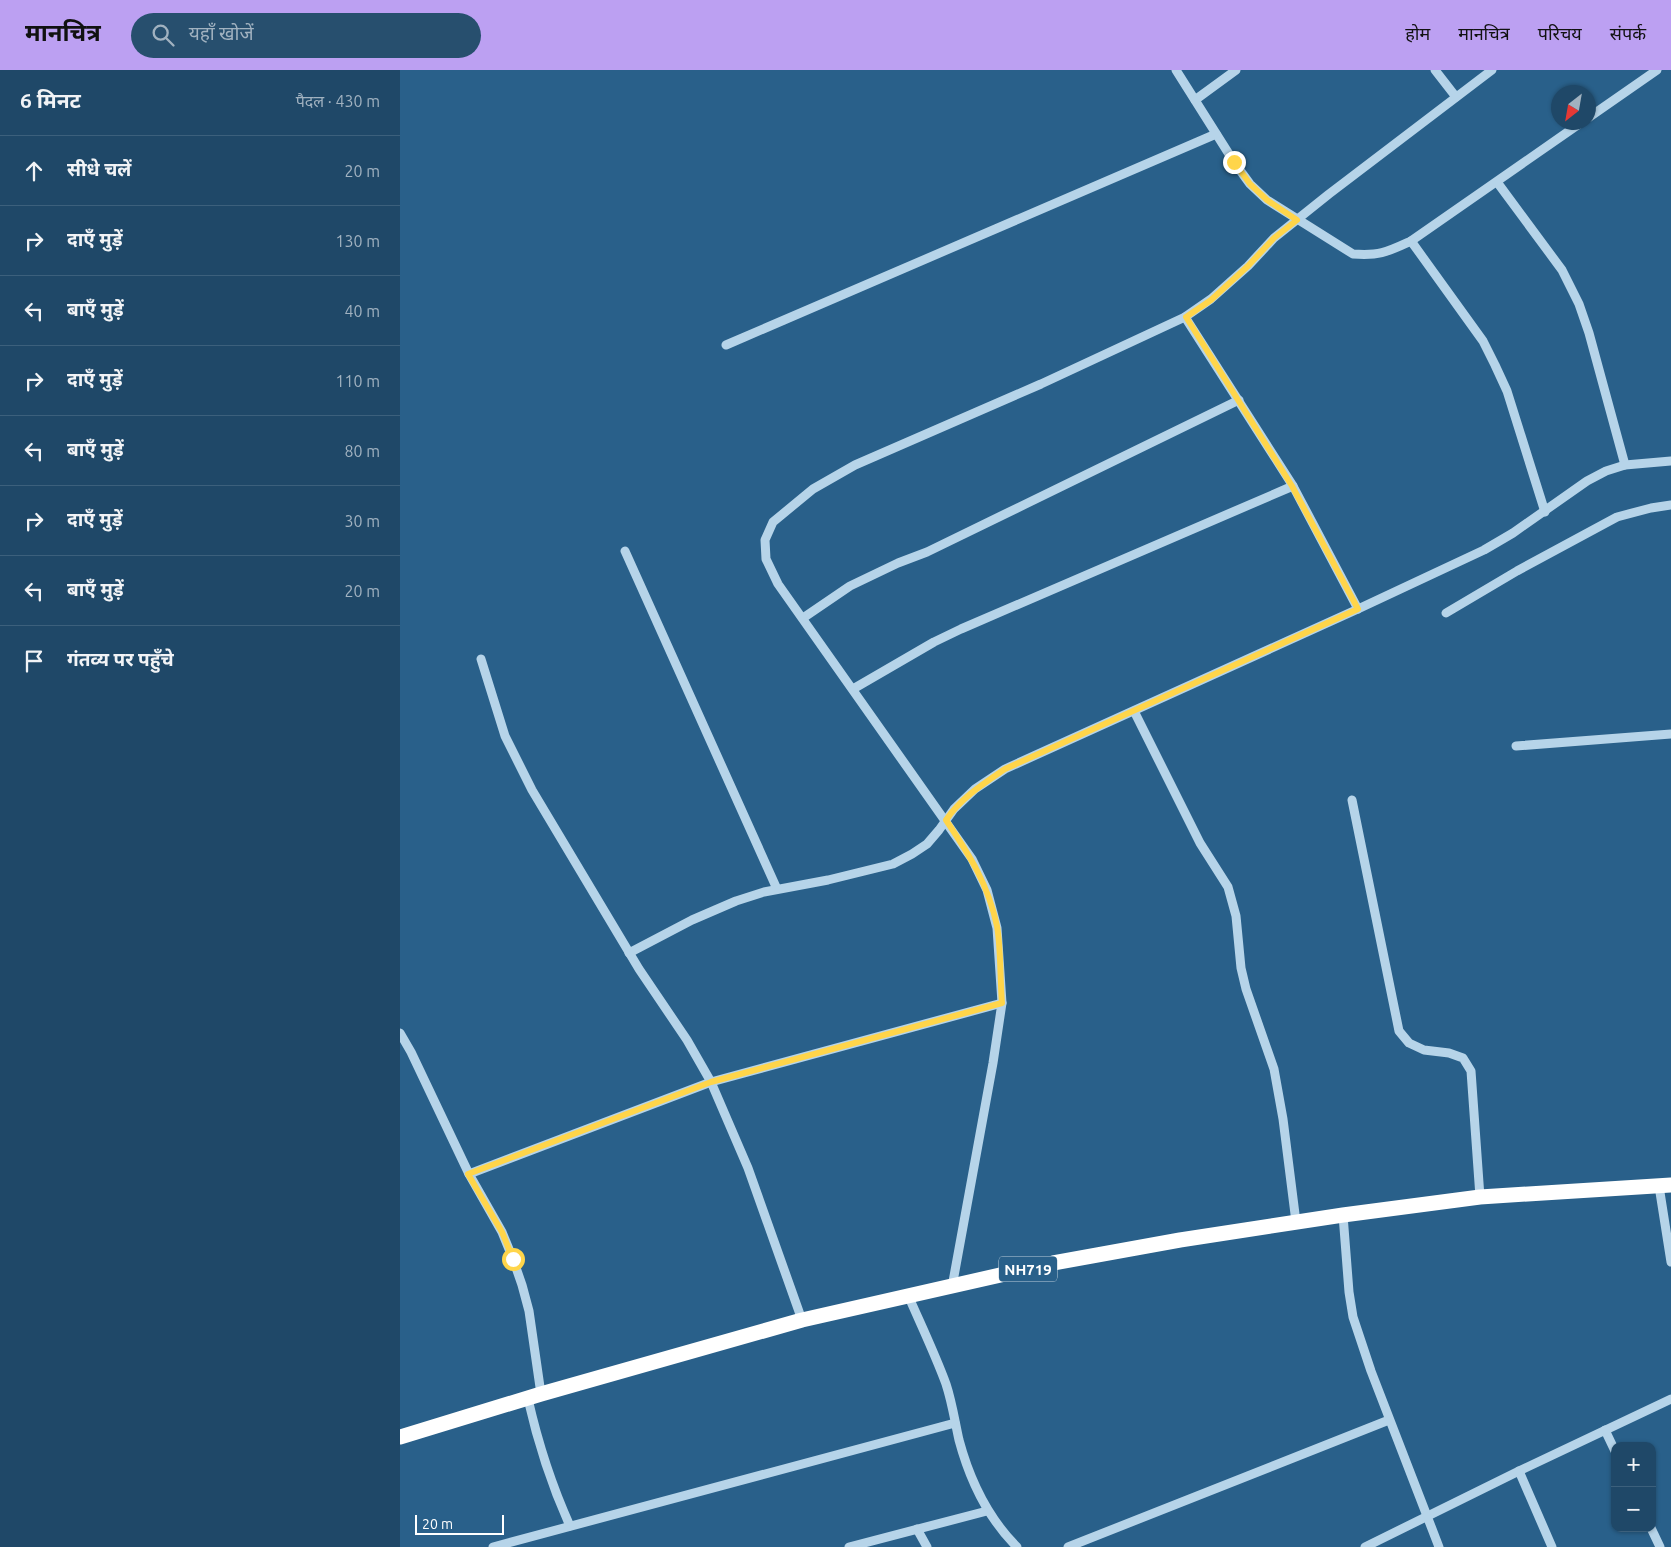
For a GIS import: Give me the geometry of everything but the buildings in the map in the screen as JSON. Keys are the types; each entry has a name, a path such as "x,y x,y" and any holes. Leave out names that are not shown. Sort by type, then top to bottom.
{"highway":[{"name":"NH719","path":"400,1437 534,1396 802,1320 1053,1263 1343,1214 1480,1197 1665,1186"}],"street":[{"path":"1176,70 1250,184 1267,200 1353,254 1386,253 1411,241 1571,130"},
{"path":"1195,100 1236,70"},
{"path":"1435,70 1456,97"},
{"path":"952,1287 994,1063 1002,1003 997,928 987,890 972,859 774,576 766,559 765,540 774,522 812,489 855,465 1041,384 1186,317 1211,300 1248,266 1274,238 1357,171 1492,70"},
{"path":"1596,112 1657,70"},
{"path":"726,345 1216,134"},
{"path":"1497,182 1562,270 1579,304 1589,333 1624,465"},
{"path":"1411,241 1483,341 1495,365 1507,391 1544,512"},
{"path":"1186,317 1292,486 1358,609"},
{"path":"803,618 850,586 898,563 927,552 1239,400"},
{"path":"630,953 692,920 736,901 777,889 828,880 893,864 927,844 954,809 976,789 1005,769 1484,550 1513,533 1587,481 1606,471 1624,465 1671,461"},
{"path":"853,689 934,642 961,629 1292,486"},
{"path":"1446,613 1517,571 1616,517 1671,505"},
{"path":"625,551 777,889"},
{"path":"480,659 505,736 532,790 630,953 687,1040 711,1082 748,1168 802,1320"},
{"path":"1134,711 1200,843 1228,887 1236,916 1241,968 1246,989 1274,1069 1283,1119 1296,1222"},
{"path":"1516,746 1671,734"},
{"path":"1352,800 1399,1031 1409,1043 1424,1050 1449,1053 1463,1058 1472,1071 1480,1197"},
{"path":"468,1174 711,1082 1002,1003"},
{"path":"400,1033 411,1052 468,1174 502,1232 522,1285 528,1311 539,1446 570,1526"},
{"path":"1665,1186 1671,1262"},
{"path":"1343,1214 1349,1292 1360,1342 1439,1547"},
{"path":"908,1295 946,1385 972,1480 987,1511 1004,1534 1017,1547"},
{"path":"1365,1547 1520,1470 1671,1399"},
{"path":"1068,1547 1389,1420"},
{"path":"493,1547 955,1423"},
{"path":"1605,1430 1611,1443"},
{"path":"1520,1470 1552,1547"},
{"path":"849,1547 868,1545 917,1529 987,1511"},
{"path":"917,1529 927,1547"},
{"path":"1653,1532 1660,1547"}],"route":[{"path":"513,1259 502,1232 468,1174 711,1082 1002,1003 997,928 987,890 972,859 946,820 954,809 976,789 1005,769 1358,609 1292,486 1186,317 1211,300 1248,266 1274,238 1297,220 1267,200 1250,184 1234,162"}]}
